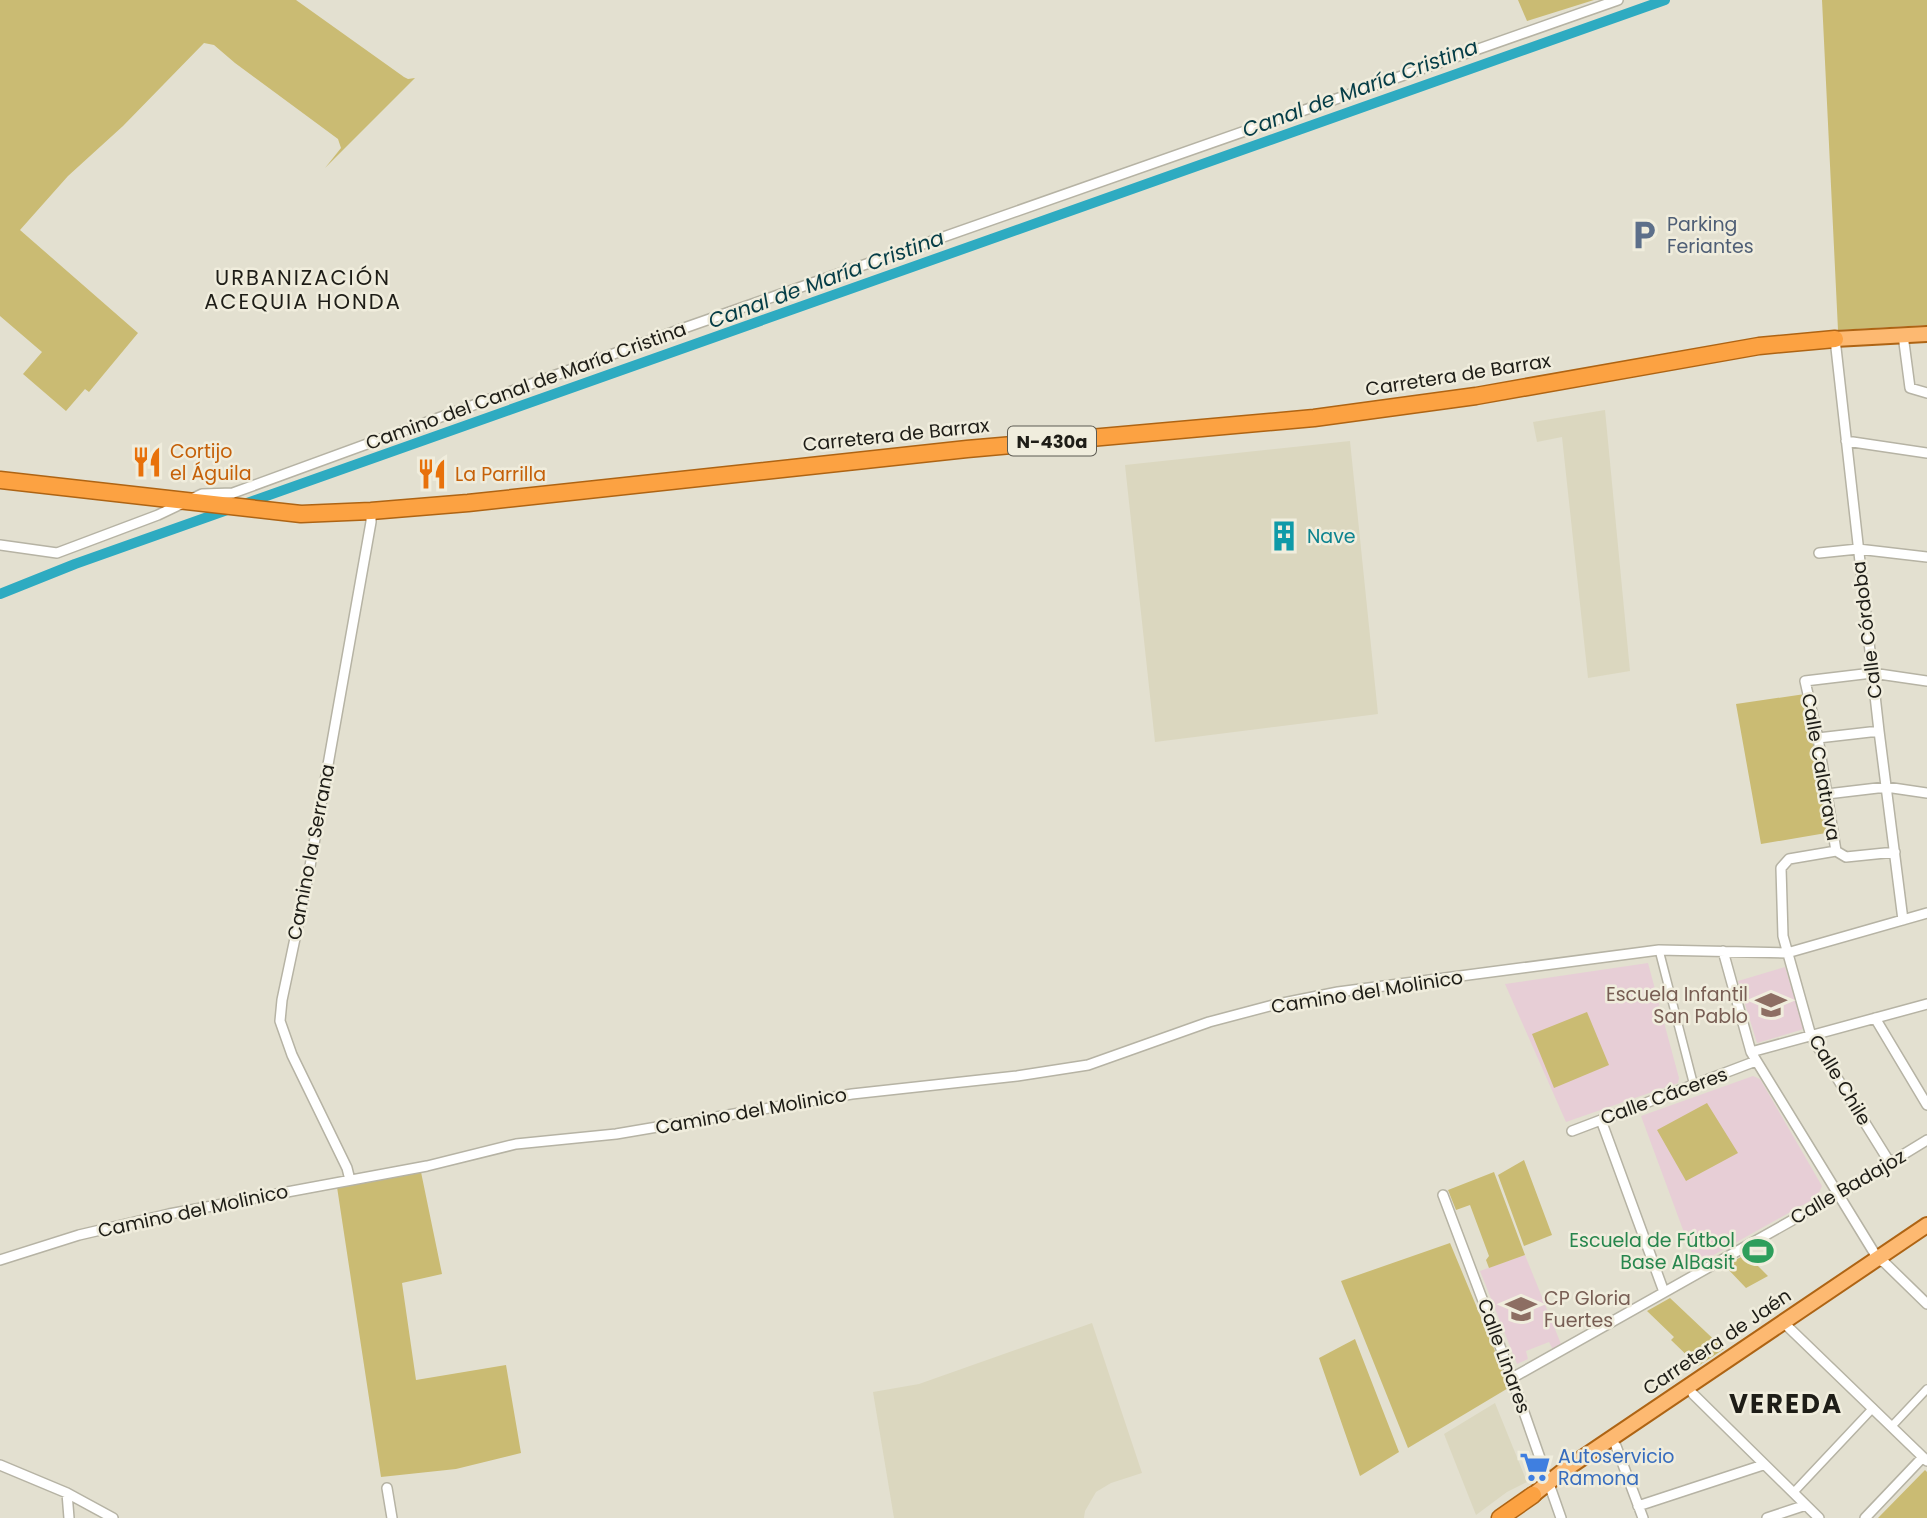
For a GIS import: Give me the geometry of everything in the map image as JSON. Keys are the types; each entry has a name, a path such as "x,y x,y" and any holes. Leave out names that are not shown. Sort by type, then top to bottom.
{"highway":[{"name":"Carretera de Barrax","path":"0,480 301,514 371,511 967,449 1314,418 1476,396 1759,346 1835,339"},
{"name":"Carretera de Jaén","path":"1500,1518 1533,1495"}],"main road":[{"path":"1835,339 1927,334"},
{"name":"Carretera de Jaén","path":"1550,1485 1882,1261 1927,1226"},
{"name":"Carretera de Jaén","path":"1882,1261 1927,1235"},
{"name":"Carretera de Jaén","path":"1533,1495 1616,1446 1787,1326"}],"street":[{"name":"Camino del Canal de María Cristina","path":"0,545 57,554 158,515 185,501 202,495 233,492 675,331 1618,0"},
{"path":"1903,335 1910,388 1927,393"},
{"name":"Calle Córdoba","path":"1835,339 1857,549 1903,920"},
{"path":"1846,441 1927,453"},
{"name":"Camino la Serrana","path":"350,1180 347,1168 292,1055 280,1021 312,858 369,536 371,511"},
{"path":"1818,553 1857,549 1927,557"},
{"name":"Calle Calatrava","path":"1836,851 1818,738 1805,681 1872,673 1927,681"},
{"path":"1818,738 1879,731"},
{"path":"1827,794 1886,787 1927,793"},
{"name":"Calle Chile","path":"1890,1163 1811,1036 1787,953 1780,911 1781,868 1789,859 1836,851 1846,857 1895,852"},
{"name":"Camino del Molinico","path":"0,1260 79,1235 169,1214 427,1166 516,1144 615,1134 852,1094 1017,1076 1088,1065 1209,1022 1273,1004 1338,992 1659,950 1787,953 1927,913"},
{"path":"1659,950 1693,1086"},
{"path":"1723,951 1751,1052 1756,1061 1837,1195 1882,1261 1927,1304"},
{"path":"1751,1052 1926,1007"},
{"path":"1875,1018 1927,1105"},
{"name":"Calle Cáceres","path":"1572,1131 1756,1061"},
{"path":"1601,1120 1664,1292"},
{"name":"Calle Badajoz","path":"1513,1378 1837,1195 1927,1140"},
{"name":"Calle Linares","path":"1443,1195 1513,1378 1561,1518"},
{"path":"1787,1326 1925,1459 1865,1518"},
{"path":"1892,1426 1927,1388"},
{"path":"1693,1394 1819,1518"},
{"path":"1793,1493 1873,1408"},
{"path":"1616,1446 1643,1518"},
{"path":"0,1465 68,1493 113,1518"},
{"path":"1638,1506 1763,1465"},
{"path":"387,1488 392,1518"},
{"path":"68,1493 69,1518"},
{"path":"1767,1518 1806,1505"}],"shaded area":[{"path":"0,0 296,0 404,77 415,78 325,168 341,148 338,139 214,45 204,43 123,126 68,176 20,230 138,333 89,392 85,389 66,411 23,374 42,352 0,316"},
{"path":"1518,0 1594,0 1527,21"},
{"path":"1822,0 1927,0 1927,325 1838,330"},
{"path":"1605,410 1630,671 1588,678 1562,437 1537,442 1533,422"},
{"path":"1350,441 1378,714 1155,742 1125,465"},
{"path":"1805,694 1832,832 1761,844 1736,704"},
{"path":"1648,963 1679,1078 1678,1083 1566,1122 1505,984"},
{"name":"Escuela Infantil San Pablo","path":"1785,967 1804,1029 1757,1043 1738,981"},
{"path":"1587,1012 1609,1065 1554,1088 1532,1034"},
{"path":"1753,1076 1760,1079 1822,1186 1817,1197 1696,1265 1641,1116"},
{"path":"1707,1103 1738,1153 1686,1181 1657,1130"},
{"path":"1524,1160 1552,1235 1524,1246 1498,1175"},
{"path":"421,1172 442,1274 402,1283 416,1380 506,1365 521,1453 456,1469 381,1477 337,1187"},
{"path":"1494,1172 1525,1255 1489,1268 1486,1260 1489,1256 1470,1205 1456,1210 1448,1190"},
{"path":"1450,1243 1510,1387 1408,1448 1341,1281"},
{"path":"1746,1254 1768,1276 1746,1288 1725,1266"},
{"name":"CP Gloria Fuertes","path":"1525,1255 1561,1344 1553,1350 1549,1342 1526,1351 1528,1359 1517,1364 1480,1271"},
{"path":"1670,1298 1724,1349 1698,1366 1671,1340 1674,1337 1647,1311"},
{"path":"1092,1323 1142,1473 1111,1483 1096,1492 1084,1518 894,1518 873,1392 919,1384"},
{"path":"1355,1339 1399,1452 1360,1476 1319,1358"},
{"path":"1495,1403 1527,1482 1507,1492 1476,1515 1444,1434"},
{"path":"1925,1470 1927,1518 1878,1518"}],"waterway":[{"name":"Canal de María Cristina","path":"0,594 75,564 1665,0"}],"place":[{"name":"Parking Feriantes","path":"1644,235"},
{"name":"Cortijo el Águila","path":"147,462"},
{"name":"La Parrilla","path":"432,474"},
{"name":"Nave","path":"1284,536"},
{"name":"Escuela Infantil San Pablo","path":"1771,1005"},
{"name":"Escuela de Fútbol Base AlBasit","path":"1758,1251"},
{"name":"CP Gloria Fuertes","path":"1521,1309"},
{"name":"Autoservicio Ramona","path":"1535,1467"}],"district":[{"name":"URBANIZACIÓN ACEQUIA HONDA","path":"303,289"},
{"name":"VEREDA","path":"1786,1404"}]}
